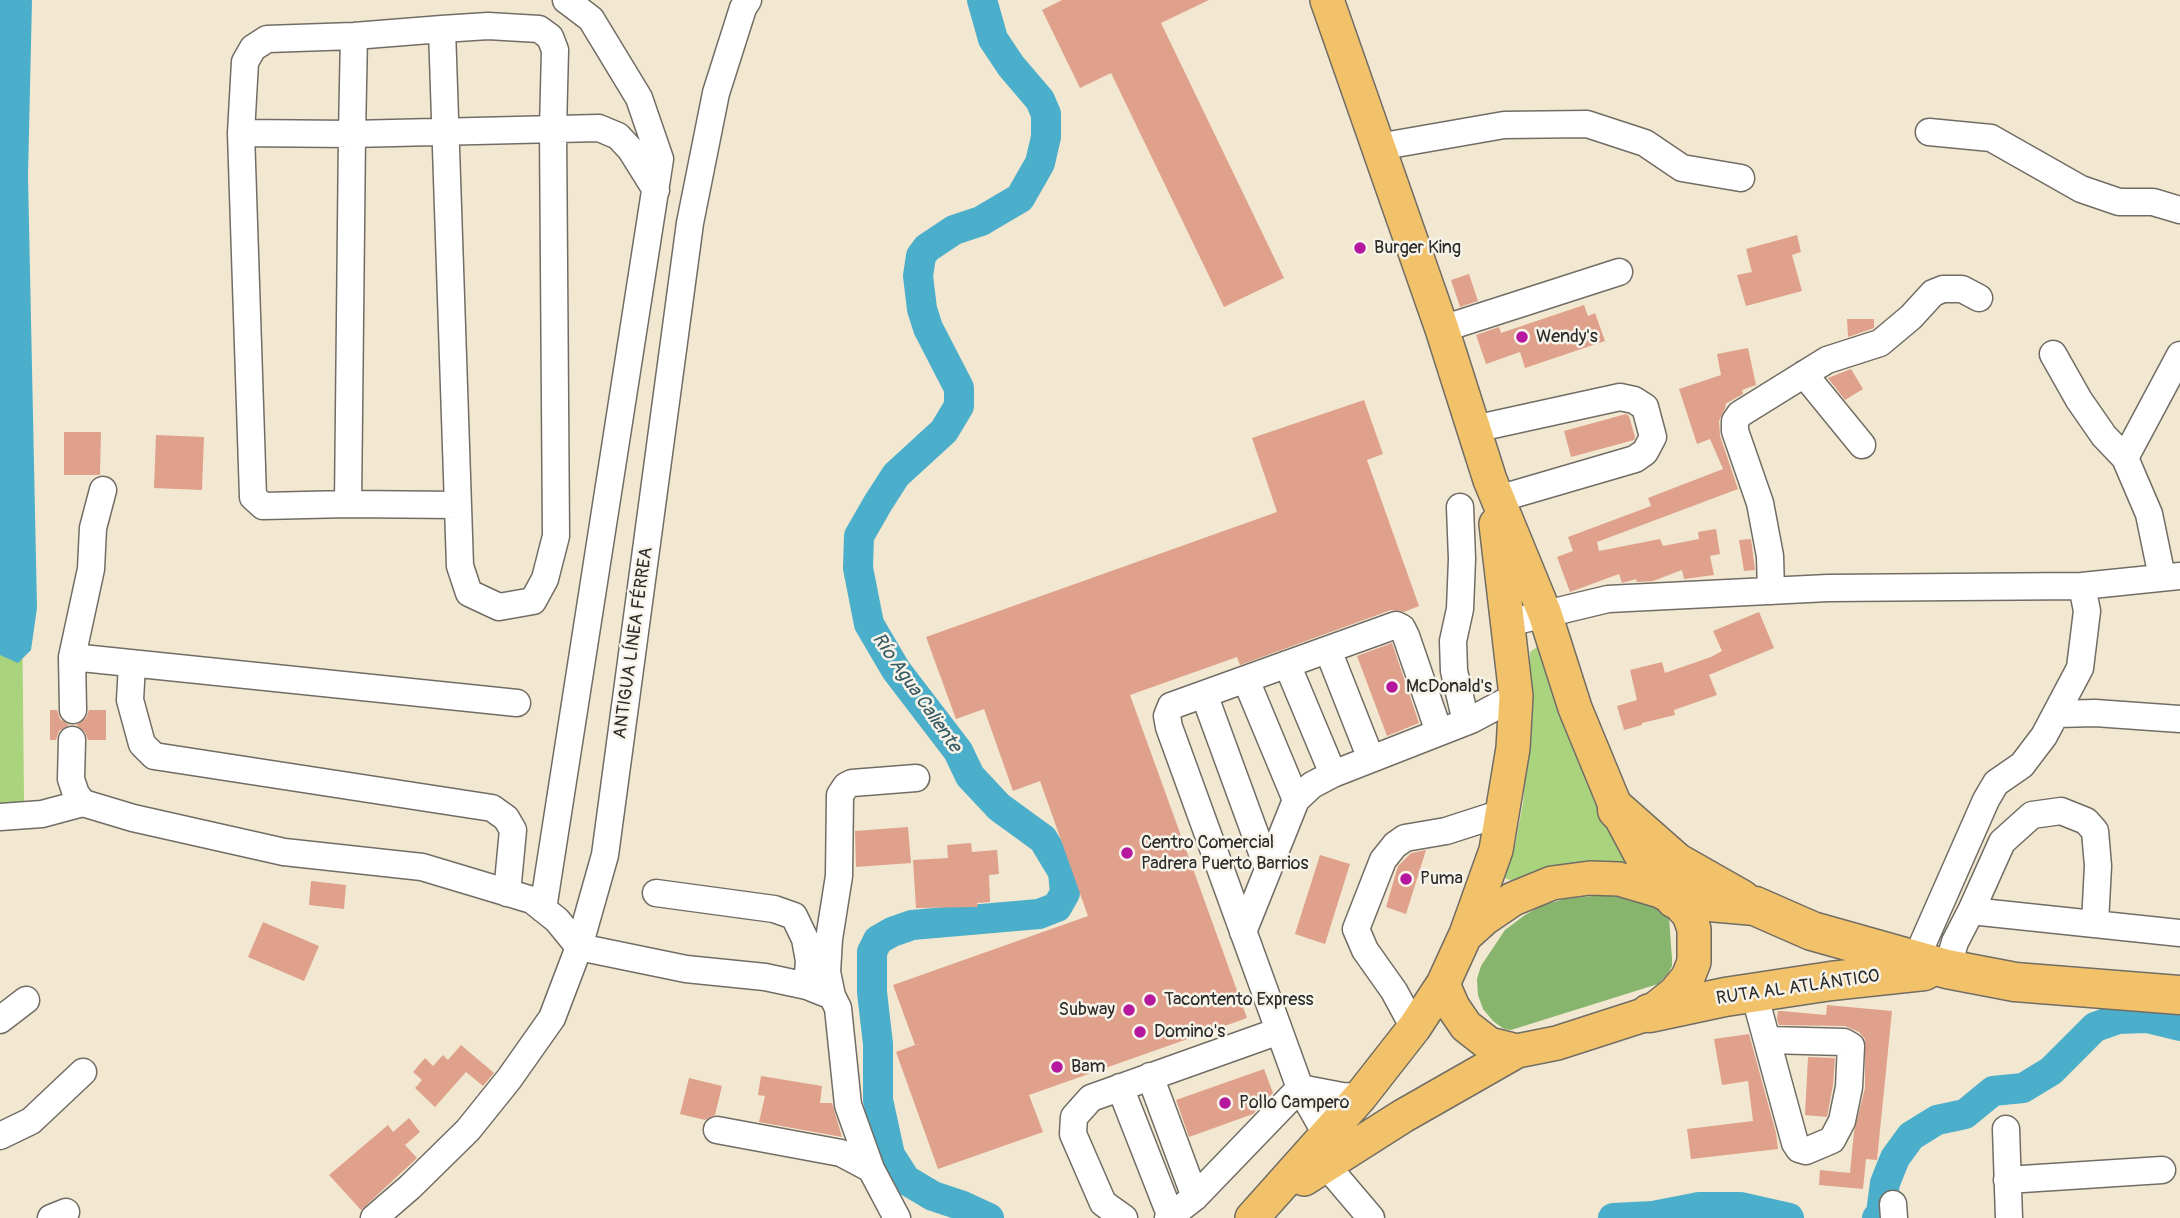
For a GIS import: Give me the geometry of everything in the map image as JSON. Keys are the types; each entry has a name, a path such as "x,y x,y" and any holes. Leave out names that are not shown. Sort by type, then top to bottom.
{"highway":[{"path":"1618,810 1676,862 1755,906"},
{"name":"RUTA AL ATLÁNTICO","path":"1667,895 1755,906 1812,931 1931,965 2015,982 2180,995"},
{"name":"RUTA AL ATLÁNTICO","path":"1650,1013 1754,993 1931,965"}],"main road":[{"path":"1327,0 1442,329 1494,489 1545,614 1575,708 1618,810 1667,895 1689,915 1694,929 1694,962 1688,977 1675,993 1650,1013 1557,1044 1517,1051 1403,1116 1327,1150"},
{"path":"1259,1211 1327,1150 1360,1097 1414,1028 1443,984 1465,936 1496,850 1513,748 1516,696 1494,489"},
{"path":"1465,936 1513,899 1552,883 1590,878 1619,879 1667,895"},
{"path":"1443,984 1453,1007 1466,1026 1489,1044 1517,1051"}],"street":[{"path":"543,909 660,159 639,98 591,19 566,0"},
{"name":"ANTIGUA LÍNEA FÉRREA","path":"374,1218 468,1130 509,1079 552,1018 579,947 605,855 690,223 716,93 743,8 748,0"},
{"path":"442,29 460,566 469,593 499,607 533,601 545,579 555,536 555,50 550,37 539,29 488,26 442,29 354,36 267,39 253,48 246,62 241,133 253,497 263,506 457,505"},
{"path":"348,504 354,36"},
{"path":"1378,147 1504,125 1587,124 1644,143 1682,168 1741,178"},
{"path":"241,133 352,134 600,128 618,136 631,150 656,190"},
{"path":"1929,132 1992,138 2081,189 2119,202 2152,202 2180,210"},
{"path":"1442,329 1619,272"},
{"path":"1771,591 1770,556 1760,503 1735,431 1735,421 1740,414 1827,360 1880,343 1911,317 1933,293 1943,289 1962,289 1979,298"},
{"path":"1508,623 1608,598 1828,588 2082,586 2171,577 2149,514 2125,458 2104,436 2079,400 2053,354"},
{"path":"2125,458 2180,355"},
{"path":"1804,374 1862,444"},
{"path":"1474,429 1620,397 1634,400 1644,407 1653,437 1645,452 1635,459 1494,489"},
{"path":"73,710 72,657 91,569 93,528 103,490"},
{"path":"1460,507 1460,609 1452,641 1454,671 1466,722"},
{"path":"1931,965 1967,840 1996,783 2022,765 2057,714 2080,668 2087,611 2082,586"},
{"path":"1371,1218 1327,1150 1300,1088 1167,716 1171,706 1396,625 1402,628 1439,732"},
{"path":"1328,650 1371,759"},
{"path":"72,657 517,703"},
{"path":"1287,664 1333,774"},
{"path":"132,665 131,700 142,744 154,756 492,808 506,818 513,830 507,893"},
{"path":"1246,680 1296,800"},
{"path":"1204,694 1268,869"},
{"path":"1243,932 1296,800 1312,785 1333,774 1466,722 1516,696"},
{"path":"2057,714 2095,713 2180,719"},
{"path":"72,740 71,779 76,794 83,803"},
{"path":"897,1218 871,1169 848,1105 838,1009 827,972 829,939 839,876 840,795 846,786 852,783 915,778"},
{"path":"0,817 42,814 83,803 133,818 284,852 422,867 532,900 557,920 579,947 685,969 765,977 807,986 832,996"},
{"path":"1931,965 1955,942 2002,842 2032,815 2061,811 2086,821 2095,831 2098,866 2095,923"},
{"path":"1414,1028 1394,991 1365,950 1356,929 1382,860 1405,838 1446,831 1502,813"},
{"path":"656,893 774,909 794,916 805,939 809,961 807,986"},
{"path":"1971,911 2180,933"},
{"path":"1754,993 1795,1143 1799,1149 1806,1151 1832,1140 1842,1121 1849,1087 1851,1046 1844,1042 1768,1040"},
{"path":"0,1020 26,1000"},
{"path":"1124,1218 1103,1203 1073,1134 1074,1117 1091,1098 1279,1031"},
{"path":"0,1136 31,1121 83,1072"},
{"path":"1150,1076 1195,1197"},
{"path":"1120,1087 1170,1217 1195,1197 1300,1088"},
{"path":"1300,1088 1360,1097"},
{"path":"2006,1129 2008,1218"},
{"path":"717,1130 841,1153 871,1169"},
{"path":"2007,1180 2162,1170"}],"green space":[{"path":"0,0 16,0 24,801 0,830"},
{"path":"1540,648 1554,699 1569,738 1649,865 1513,880 1506,879 1502,872 1515,846 1523,803 1531,707 1530,652"},
{"path":"1603,895 1633,898 1667,913 1672,966 1667,975 1658,984 1511,1030 1504,1029 1493,1021 1483,1009 1478,995 1477,979 1481,966 1505,930 1541,906 1564,899"}],"water":[{"path":"0,0 32,0 28,176 37,608 31,650 18,663 0,655"}],"building":[{"path":"1062,0 1209,0 1161,23 1284,278 1224,307 1111,73 1080,88 1042,10"},
{"path":"1797,235 1801,252 1792,255 1802,291 1746,306 1737,275 1752,272 1746,249"},
{"path":"1469,274 1478,301 1460,307 1451,280"},
{"path":"1584,305 1588,316 1595,313 1605,341 1525,368 1520,352 1486,364 1476,335 1499,327 1501,333"},
{"path":"1847,319 1874,319 1874,328 1848,337"},
{"path":"1748,348 1756,385 1742,390 1743,394 1725,404 1719,421 1720,436 1738,489 1597,542 1599,551 1660,539 1663,546 1699,539 1698,532 1716,529 1720,554 1710,556 1714,575 1684,579 1682,570 1653,581 1637,582 1636,579 1622,583 1619,574 1570,592 1557,557 1573,551 1568,537 1651,506 1648,498 1723,469 1710,439 1697,444 1679,389 1721,375 1717,354"},
{"path":"1851,369 1863,389 1845,400 1828,378"},
{"name":"Centro Comercial Padrera Puerto Barrios","path":"1364,400 1383,454 1367,460 1419,606 1404,612 1391,610 1240,665 1237,657 1130,695 1247,1018 1029,1095 1043,1132 938,1169 896,1052 915,1045 893,985 1088,916 1040,781 1013,791 984,709 956,719 926,637 1277,512 1252,438"},
{"path":"1626,414 1629,416 1634,440 1571,457 1564,431"},
{"path":"64,432 101,432 100,475 64,475"},
{"path":"156,435 204,437 202,490 154,488"},
{"path":"1751,539 1755,570 1744,571 1739,540"},
{"path":"1759,612 1774,648 1709,675 1717,695 1674,710 1675,715 1624,730 1617,706 1637,700 1630,670 1662,662 1665,673 1711,657 1722,651 1713,631"},
{"name":"McDonald's","path":"1392,643 1419,723 1387,736 1357,656"},
{"path":"50,710 57,710 60,719 69,725 59,731 56,740 50,740"},
{"path":"89,710 106,710 106,740 88,740 85,732 76,725 86,718"},
{"path":"908,827 911,863 856,867 855,831"},
{"path":"971,843 972,852 997,850 999,874 989,875 990,902 977,903 978,907 916,908 913,860 948,858 947,845"},
{"name":"Puma","path":"1426,850 1406,914 1386,907 1398,866 1411,853"},
{"path":"1320,855 1350,864 1325,944 1295,934"},
{"path":"311,881 346,885 344,909 309,905"},
{"path":"263,922 319,946 304,981 248,957"},
{"path":"1827,1005 1892,1011 1877,1160 1866,1159 1863,1189 1819,1185 1820,1170 1850,1173 1854,1132 1865,1088 1865,1039 1859,1032 1845,1026 1779,1025 1777,1019 1778,1011 1826,1015"},
{"path":"1749,1034 1778,1149 1691,1159 1687,1129 1753,1121 1748,1081 1722,1085 1714,1039"},
{"path":"461,1045 494,1073 483,1086 466,1072 435,1107 415,1088 422,1080 413,1072 425,1058 433,1066 443,1055 448,1060"},
{"path":"1808,1057 1835,1058 1827,1117 1805,1115"},
{"name":"Pollo Campero","path":"1264,1069 1273,1093 1253,1114 1189,1137 1176,1100"},
{"path":"761,1076 822,1086 820,1103 832,1103 842,1137 759,1122 765,1096 758,1095"},
{"path":"689,1078 722,1086 715,1115 705,1120 680,1114"},
{"path":"409,1118 420,1132 405,1145 417,1158 361,1210 329,1175 388,1125 393,1132"}],"waterway":[{"name":"Río Agua Caliente","path":"982,0 993,39 1011,66 1040,100 1046,114 1046,137 1040,163 1020,198 981,221 954,230 927,248 921,256 918,276 922,309 928,328 959,388 959,406 944,431 896,475 878,503 859,536 858,568 869,624 896,670 958,751 970,776 999,807 1043,839 1063,872 1065,893 1057,907 1039,914 912,925 878,940 872,952 872,992 878,1044 878,1100 890,1155 906,1180 933,1196 989,1218"},
{"name":"Río Agua Caliente","path":"1877,1218 1881,1213 1885,1183 1895,1158 1911,1136 1937,1120 1965,1114 1993,1091 2023,1088 2051,1071 2095,1027 2118,1019 2147,1018 2180,1026"},
{"name":"Río Agua Caliente","path":"1613,1218 1653,1216 1699,1207 1740,1207 1789,1218"}],"place":[{"name":"Burger King","path":"1360,248"},
{"name":"Wendy's","path":"1522,337"},
{"name":"McDonald's","path":"1392,687"},
{"name":"Centro Comercial Padrera Puerto Barrios","path":"1127,853"},
{"name":"Puma","path":"1406,879"},
{"name":"Tacontento Express","path":"1150,1000"},
{"name":"Subway","path":"1129,1010"},
{"name":"Domino's","path":"1140,1032"},
{"name":"Bam","path":"1057,1067"},
{"name":"Pollo Campero","path":"1225,1103"}]}
